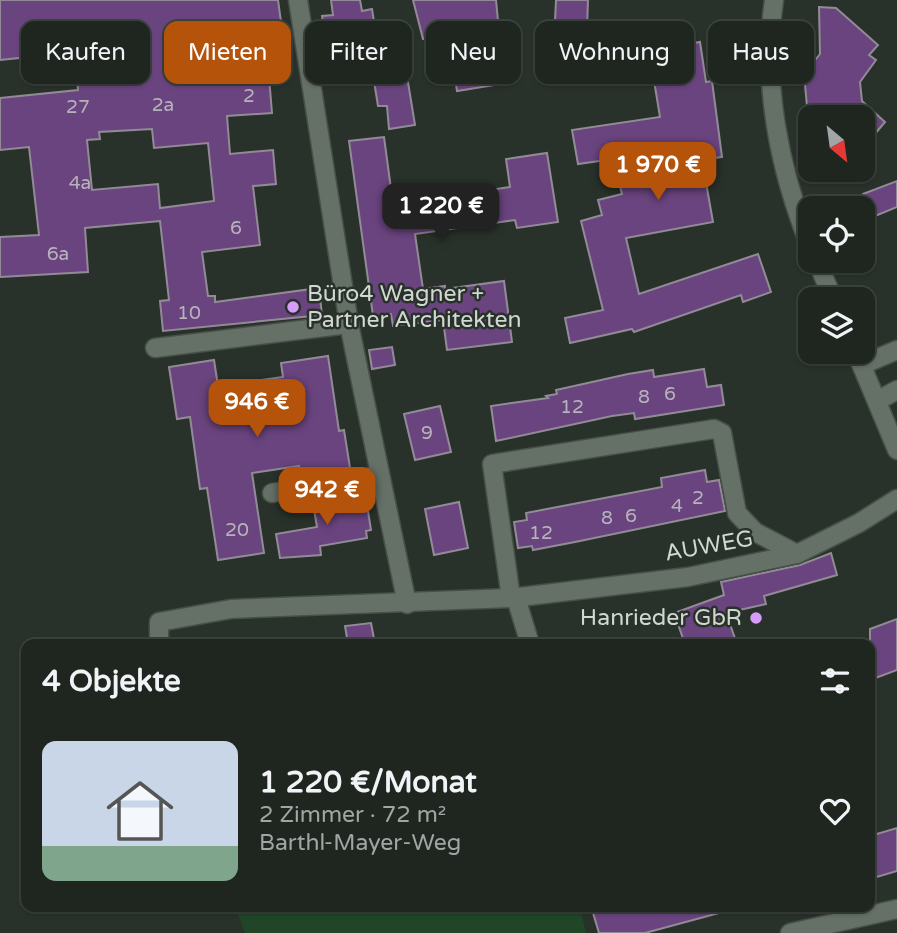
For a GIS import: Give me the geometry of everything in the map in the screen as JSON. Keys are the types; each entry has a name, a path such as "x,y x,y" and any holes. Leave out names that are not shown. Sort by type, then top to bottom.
{"street":[{"path":"298,0 349,324 407,604"},
{"path":"774,0 771,24 774,111 792,198 798,214"},
{"path":"155,348 349,324"},
{"path":"875,355 897,350"},
{"path":"862,364 897,450"},
{"path":"877,401 897,390"},
{"path":"528,639 514,598 492,464 714,429 722,433 737,513 755,532 797,554"},
{"path":"272,493 380,475"},
{"name":"AUWEG","path":"159,639 159,622 231,610 514,598 688,577 797,554 859,523 897,499"},
{"path":"790,933 897,909"}],"green space":[{"path":"237,912 581,912 586,933 245,933"}],"building":[{"path":"0,0 278,0 281,21 164,21 164,84 270,84 272,113 227,116 230,154 273,150 276,184 253,186 260,245 202,252 208,296 215,296 215,302 319,288 322,315 163,331 160,301 169,300 160,221 85,228 88,272 0,277 0,237 39,235 29,147 0,150 0,98 78,90 78,84 150,84 150,21 21,21 21,58 0,60","holes":["152,129 154,148 208,143 214,201 160,208 158,184 92,190 87,140 100,139 99,132"]},
{"path":"331,0 360,0 362,11 372,9 374,21 323,21 322,16 333,15"},
{"path":"413,0 496,0 498,21 426,21 426,38 423,39"},
{"path":"556,0 588,0 587,21 555,21"},
{"path":"819,7 836,8 878,45 869,55 876,60 860,82 862,101 866,105 807,105 805,84 814,84 814,62 820,54"},
{"path":"700,42 706,82 712,84 722,157 702,160 713,222 626,238 639,294 758,254 771,292 743,302 741,295 634,332 632,329 570,343 565,318 603,310 581,221 602,215 598,200 622,194 613,159 578,164 572,130 660,117 655,84 694,84 694,43"},
{"path":"374,84 408,84 415,125 389,129 387,106 378,106"},
{"path":"456,84 501,84 457,91"},
{"path":"875,113 885,122 875,134"},
{"path":"384,137 391,189 405,187 407,202 510,187 506,159 547,153 558,222 517,228 515,220 415,234 423,289 445,286 445,289 504,281 512,342 447,350 443,320 393,326 391,314 373,316 349,141"},
{"path":"897,181 897,207 875,216 875,196 863,194"},
{"path":"392,347 395,365 372,369 369,350"},
{"path":"328,356 339,431 344,430 350,468 300,477 299,466 252,473 264,553 218,560 207,488 200,489 190,417 177,419 169,367 214,360 218,386 283,377 281,363"},
{"path":"704,369 707,387 721,385 724,405 635,419 634,413 612,416 496,441 491,406 548,398 546,396 557,394 556,390 628,374 653,370 654,377"},
{"path":"440,406 451,452 415,460 404,414"},
{"path":"705,470 707,482 719,480 725,511 533,550 532,546 518,548 514,522 527,520 526,513 662,487 661,478"},
{"path":"353,491 355,504 361,503 362,512 368,511 371,530 366,531 367,538 320,546 321,555 280,558 276,534 317,527 312,498"},
{"path":"459,502 468,548 434,555 425,509"},
{"path":"831,553 837,575 764,596 766,604 726,613 735,639 683,639 674,613 724,595 721,582 800,565"},
{"path":"897,619 897,670 875,678 875,639 870,639 870,629"},
{"path":"371,623 374,639 347,639 345,626"},
{"path":"897,828 897,871 875,878 875,835"},
{"path":"593,912 719,912 645,933 599,933"}],"place":[{"name":"Büro4 Wagner + Partner Architekten","path":"293,307"},
{"name":"Hanrieder GbR","path":"756,618"}]}
